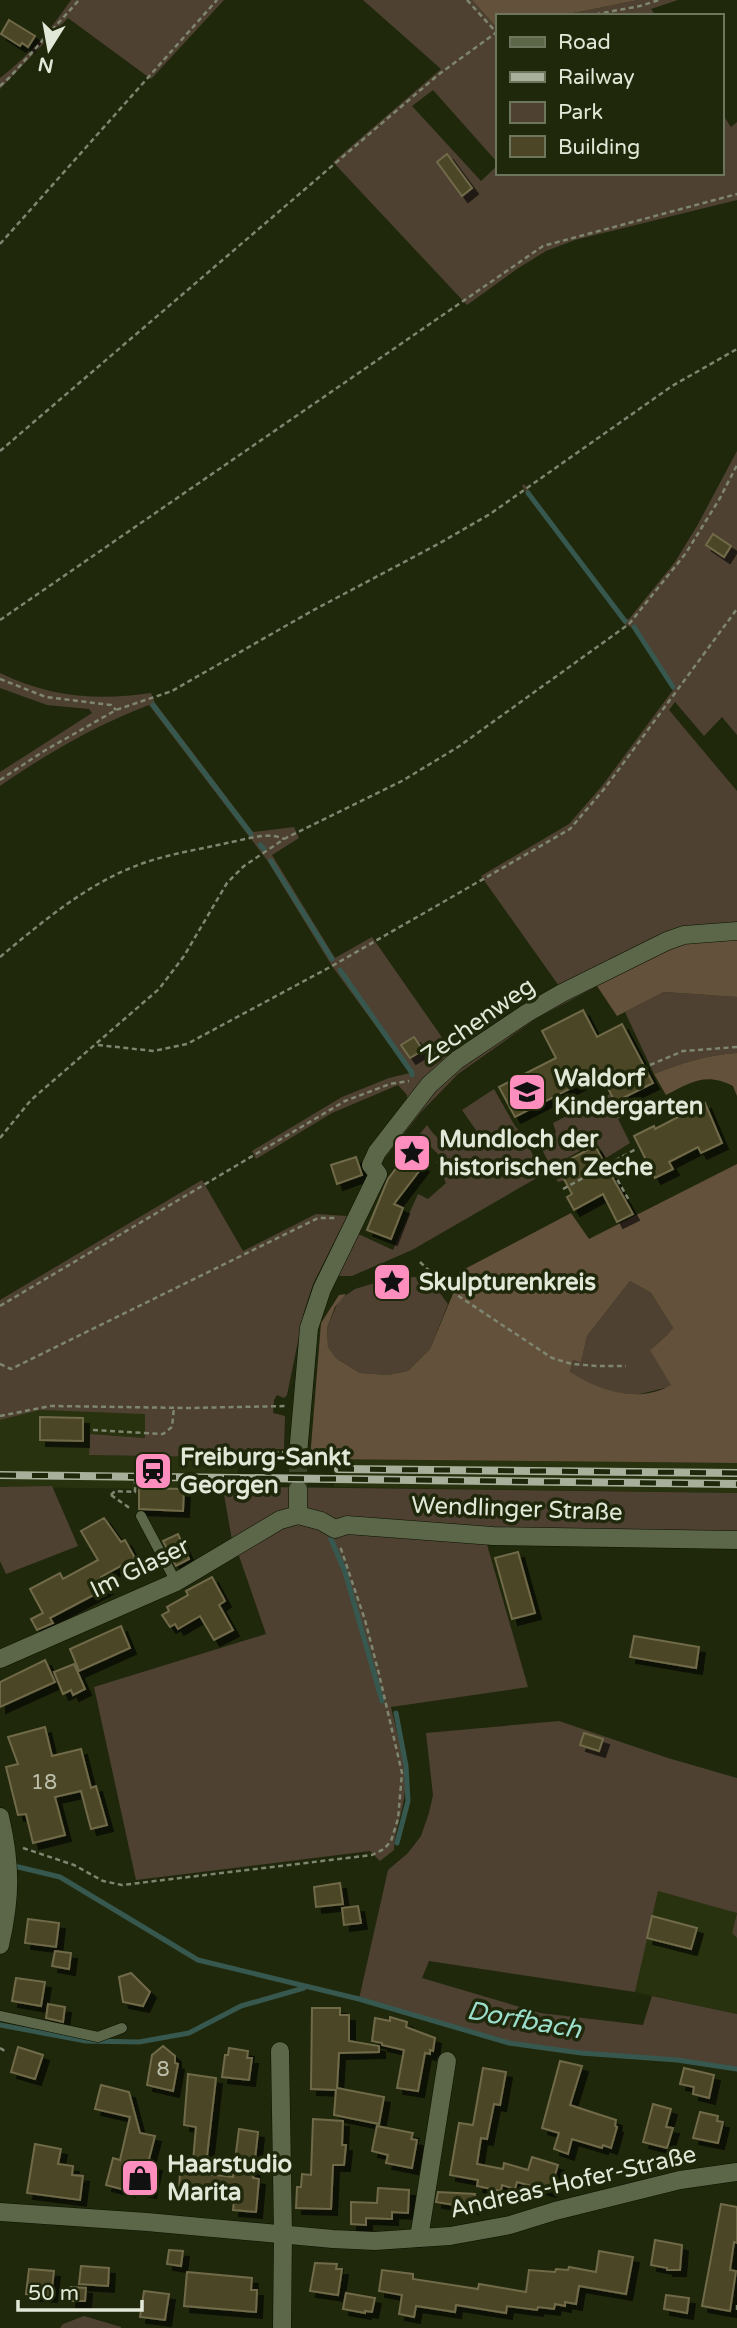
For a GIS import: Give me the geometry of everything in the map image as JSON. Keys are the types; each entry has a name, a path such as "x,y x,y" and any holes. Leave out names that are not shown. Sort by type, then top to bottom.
{"street":[{"name":"Zechenweg","path":"298,1454 309,1328 322,1289 377,1174 371,1165 377,1152 429,1085 458,1059 562,993 667,941 684,935 737,931"},
{"path":"298,1489 298,1515"},
{"name":"Wendlinger Straße","path":"298,1515 321,1521 335,1529 347,1525 493,1536 737,1540"},
{"name":"Im Glaser","path":"0,1660 176,1582 280,1520 298,1515"},
{"path":"0,1817 10,1878 0,1945"},
{"path":"280,2051 284,2234 282,2328"},
{"path":"419,2238 447,2061"},
{"name":"Andreas-Hofer-Straße","path":"0,2212 375,2241 450,2236 510,2224 680,2180 737,2172"}],"lane":[{"path":"141,1516 176,1582"},
{"path":"0,2015 98,2037 122,2028"}],"path":[{"path":"0,86 79,0"},
{"path":"0,244 217,0"},
{"path":"0,451 438,75 496,32 467,0"},
{"path":"598,14 659,0"},
{"path":"0,620 543,246 737,194"},
{"path":"0,780 116,710 172,691 490,514 672,386 737,349"},
{"path":"0,1138 31,1100 159,989 184,956 227,883 244,866 284,839 402,781 458,747 629,624 686,553 737,465"},
{"path":"96,1044 154,1051 187,1044 332,966 570,829 605,788 737,609"},
{"path":"0,678 46,697 111,705 116,710"},
{"path":"0,957 66,904 105,879 134,866 163,857 257,837 277,835 284,839"},
{"path":"650,1065 683,1051 737,1047"},
{"path":"0,1306 345,1101 390,1084 410,1081 429,1085"},
{"path":"563,1189 636,1149"},
{"path":"609,1165 630,1202"},
{"path":"0,1364 12,1369 318,1218 356,1219"},
{"path":"420,1262 451,1292 552,1358 572,1364 626,1366"},
{"path":"0,1416 50,1406 289,1406"},
{"path":"93,1430 163,1434 172,1427 174,1407"},
{"path":"276,1464 276,1452 279,1452"},
{"path":"135,1480 135,1492 115,1491 111,1495 141,1516"},
{"path":"7,1847 74,1865 103,1881 122,1885 329,1861 372,1855 384,1849 398,1819 402,1773 365,1620 335,1529"},
{"path":"0,2048 5,2051"},
{"path":"737,2305 737,2313"}],"shaded area":[{"path":"472,0 638,0 569,14 496,14 496,27"},
{"path":"737,935 737,997 664,992 617,1016 597,986 680,940"},
{"path":"737,1053 737,1096 733,1086 707,1079 666,1095 654,1074 695,1060"},
{"path":"737,1164 737,1463 310,1459 321,1323 339,1295 346,1294 335,1307 327,1328 328,1347 337,1359 360,1373 388,1375 408,1371 430,1349 455,1289 464,1285 459,1272 571,1213 589,1239","holes":["630,1281 651,1293 673,1328 650,1350 671,1385 646,1394 619,1393 594,1385 570,1372 573,1360 581,1362 587,1336"]},
{"path":"40,1410 145,1413 145,1438 90,1434 89,1455 209,1457 210,1452 220,1453 220,1457 238,1457 237,1490 0,1487 0,1420"},
{"path":"334,1459 737,1463 737,1493 334,1487"},
{"path":"658,1890 737,1913 732,1933 737,1938 737,2014 635,1992"}],"green space":[{"path":"71,0 224,0 151,79 68,18 0,89 0,78 38,42"},
{"path":"363,0 472,0 496,27 496,161 433,90 412,106 481,181 496,167 496,175 723,175 723,115 731,127 737,122 737,200 575,240 546,251 467,305 333,162 441,69"},
{"path":"638,0 678,0 651,9 655,14 569,14"},
{"path":"737,451 737,735 722,717 704,736 675,702 669,710 737,791 737,935 639,964 537,1018 458,1074 421,1112 380,1164 407,1101 407,1095 398,1085 332,1113 256,1159 252,1151 342,1097 389,1078 410,1073 332,966 267,860 149,705 72,741 0,786 0,772 92,713 89,709 47,705 0,688 0,673 37,687 74,695 112,697 151,693 155,703 253,832 294,827 299,838 272,855 335,958 372,937 455,1056 559,986 481,876 569,824 602,786 673,690 633,628 624,624 522,486 524,484 625,619 629,619 675,562"},
{"path":"664,992 737,997 737,1053 695,1060 654,1074 625,1012"},
{"path":"494,1089 525,1138 542,1175 412,1250 352,1276 340,1276 338,1274 354,1232 393,1250 418,1194 428,1199 446,1183 436,1162 441,1157 419,1135 427,1125 438,1138 450,1144 464,1143 480,1136 462,1110"},
{"path":"610,1094 623,1116 618,1119 630,1143 606,1158 596,1142 556,1164 565,1180 558,1182 539,1143 554,1135 556,1132 553,1123"},
{"path":"202,1180 243,1251 316,1214 347,1216 313,1284 304,1312 287,1395 284,1398 277,1395 274,1400 273,1413 285,1416 284,1449 273,1449 273,1458 220,1456 220,1453 211,1452 210,1457 89,1455 90,1434 145,1438 145,1414 40,1410 0,1420 0,1300"},
{"path":"415,1277 430,1280 448,1304 430,1349 408,1371 388,1375 360,1373 337,1359 328,1347 327,1328 339,1300 355,1289 388,1279"},
{"path":"630,1281 651,1293 673,1328 652,1348 671,1385 636,1395 595,1387 570,1373 573,1360 581,1361 587,1336"},
{"path":"52,1486 78,1546 6,1574 0,1561 0,1487"},
{"path":"266,1487 737,1493 737,1543 486,1541 528,1687 391,1707 405,1780 394,1850 380,1861 370,1851 136,1880 94,1687 266,1634 232,1540 223,1489 265,1490"},
{"path":"559,1721 737,1778 737,1913 658,1891 635,1992 429,1961 422,1978 540,2013 643,2025 652,1996 737,2014 737,2069 677,2060 581,2053 509,2043 359,1999 388,1870 408,1853 421,1836 429,1813 433,1795 426,1733"},
{"path":"737,1913 737,1938 732,1933"},
{"path":"84,2316 121,2328 60,2328 63,2324"}],"building":[{"path":"9,20 35,36 28,47 22,43 20,46 1,34"},
{"path":"447,154 472,188 462,196 437,162"},
{"path":"713,534 731,546 724,557 706,545"},
{"path":"583,1010 597,1037 622,1024 653,1083 615,1102 600,1073 515,1117 499,1087 556,1058 542,1031"},
{"path":"414,1037 423,1050 410,1058 401,1045"},
{"path":"705,1103 722,1143 701,1153 698,1147 669,1162 673,1169 655,1178 634,1136 654,1126 655,1129"},
{"path":"595,1146 633,1214 617,1222 603,1194 574,1210 567,1197 572,1194 557,1166"},
{"path":"407,1154 423,1166 394,1204 403,1208 391,1239 367,1230 388,1179"},
{"path":"356,1157 362,1175 337,1184 331,1165"},
{"path":"40,1417 83,1418 83,1441 40,1440"},
{"path":"139,1488 184,1489 183,1511 139,1509"},
{"path":"104,1518 121,1542 125,1540 135,1558 101,1577 107,1588 50,1618 53,1623 37,1630 31,1619 43,1613 30,1589 60,1573 63,1579 98,1560 81,1531"},
{"path":"178,1534 189,1559 176,1566 163,1541"},
{"path":"518,1552 535,1613 512,1619 495,1558"},
{"path":"212,1577 225,1601 219,1605 233,1630 214,1640 200,1616 178,1629 175,1624 170,1627 162,1615 169,1611 167,1607 188,1595 186,1591"},
{"path":"121,1626 130,1648 79,1671 70,1649"},
{"path":"634,1636 699,1647 696,1668 630,1657"},
{"path":"45,1660 55,1682 0,1707 0,1682"},
{"path":"74,1664 85,1689 73,1695 71,1690 63,1694 54,1672"},
{"path":"45,1727 52,1756 81,1749 91,1788 96,1786 107,1825 91,1829 81,1791 55,1797 65,1835 33,1843 26,1814 18,1815 6,1767 18,1764 8,1737"},
{"path":"584,1733 603,1739 599,1751 580,1745"},
{"path":"340,1883 343,1904 316,1907 314,1887"},
{"path":"358,1906 361,1923 344,1925 342,1908"},
{"path":"652,1916 697,1928 691,1949 647,1938"},
{"path":"28,1919 59,1923 56,1947 25,1943"},
{"path":"55,1951 71,1953 69,1969 52,1966"},
{"path":"131,1973 150,1992 143,2006 123,2002 119,1977"},
{"path":"16,1978 45,1982 41,2006 12,2001"},
{"path":"48,2004 65,2007 63,2022 46,2018"},
{"path":"312,2008 340,2008 340,2015 349,2015 349,2041 379,2046 379,2052 339,2053 337,2088 384,2097 379,2124 334,2115 336,2090 311,2089"},
{"path":"390,2017 407,2022 406,2027 435,2038 433,2051 430,2050 430,2054 425,2053 418,2091 397,2088 404,2050 372,2041 375,2018 390,2021"},
{"path":"163,2046 175,2056 175,2063 178,2064 173,2091 147,2085 152,2055"},
{"path":"18,2047 43,2055 35,2079 11,2072"},
{"path":"229,2048 248,2051 247,2058 252,2058 249,2080 222,2077 225,2055 228,2055"},
{"path":"560,2061 582,2066 570,2105 616,2120 617,2127 611,2148 572,2139 568,2154 554,2149 559,2133 542,2128"},
{"path":"483,2068 506,2072 500,2105 494,2104 487,2139 481,2138 477,2164 503,2169 504,2163 528,2170 532,2157 558,2165 550,2191 517,2182 515,2189 502,2185 501,2191 477,2186 478,2180 450,2175 459,2123 473,2125"},
{"path":"684,2068 714,2075 709,2098 693,2094 694,2087 680,2084"},
{"path":"188,2074 216,2078 205,2174 233,2177 239,2129 258,2132 253,2178 259,2179 256,2212 233,2210 235,2191 203,2188 203,2193 179,2191 180,2172 192,2172 196,2127 184,2125"},
{"path":"101,2085 129,2092 140,2133 155,2136 148,2163 156,2165 150,2192 129,2188 129,2191 106,2185 113,2158 120,2160 130,2117 95,2109"},
{"path":"653,2104 671,2109 666,2127 673,2128 667,2148 643,2142"},
{"path":"700,2112 718,2116 717,2121 723,2122 718,2143 693,2138"},
{"path":"313,2119 343,2121 342,2145 346,2145 344,2165 333,2165 331,2209 296,2208 297,2187 301,2187 302,2174 311,2175"},
{"path":"377,2126 413,2133 411,2139 417,2140 412,2168 386,2163 388,2155 372,2151"},
{"path":"35,2144 61,2149 58,2164 73,2166 72,2175 83,2176 80,2200 27,2193"},
{"path":"378,2188 409,2190 408,2213 392,2212 392,2219 366,2218 366,2225 351,2224 351,2202 377,2203"},
{"path":"438,2192 475,2194 473,2208 436,2202"},
{"path":"721,2204 737,2207 737,2243 734,2242 730,2270 736,2271 730,2311 702,2306"},
{"path":"655,2240 682,2245 680,2270 667,2270 651,2265"},
{"path":"169,2250 183,2251 181,2266 167,2264"},
{"path":"599,2251 633,2257 626,2294 579,2286 576,2304 555,2304 554,2309 507,2306 506,2313 456,2305 455,2312 416,2306 414,2317 399,2314 402,2295 379,2291 382,2270 413,2274 413,2279 478,2289 479,2284 526,2292 529,2270 555,2272 556,2269 568,2270 569,2267 596,2272"},
{"path":"315,2263 337,2264 336,2269 342,2269 338,2295 310,2291"},
{"path":"81,2266 109,2268 108,2286 79,2284"},
{"path":"29,2269 54,2271 51,2296 26,2294"},
{"path":"187,2272 252,2278 251,2290 257,2290 256,2312 184,2306"},
{"path":"71,2287 86,2288 85,2301 70,2301"},
{"path":"144,2291 169,2294 165,2320 140,2317"},
{"path":"346,2293 375,2298 372,2312 343,2309"},
{"path":"666,2295 689,2298 687,2313 664,2309"}],"waterway":[{"path":"528,493 625,621"},
{"path":"634,627 673,687"},
{"path":"153,705 251,834"},
{"path":"260,845 264,849"},
{"path":"271,861 332,959"},
{"path":"340,970 412,1075"},
{"path":"331,1539 345,1572 382,1701"},
{"path":"396,1713 406,1766 408,1801 397,1843"},
{"name":"Dorfbach","path":"10,1865 60,1877 198,1960 359,1999 509,2043 581,2053 677,2060 737,2069"},
{"name":"Dorfbach","path":"0,2025 86,2041 139,2042 189,2033 241,2006 304,1988"}],"tunnel":[{"path":"298,1454 298,1489"}],"railway":[{"path":"338,1469 737,1473"},
{"path":"0,1475 737,1484"}],"place":[{"name":"Waldorf Kindergarten","path":"527,1092"},
{"name":"Mundloch der historischen Zeche","path":"412,1153"},
{"name":"Skulpturenkreis","path":"392,1282"},
{"name":"Freiburg-Sankt Georgen","path":"153,1471"},
{"name":"Haarstudio Marita","path":"140,2178"}]}
